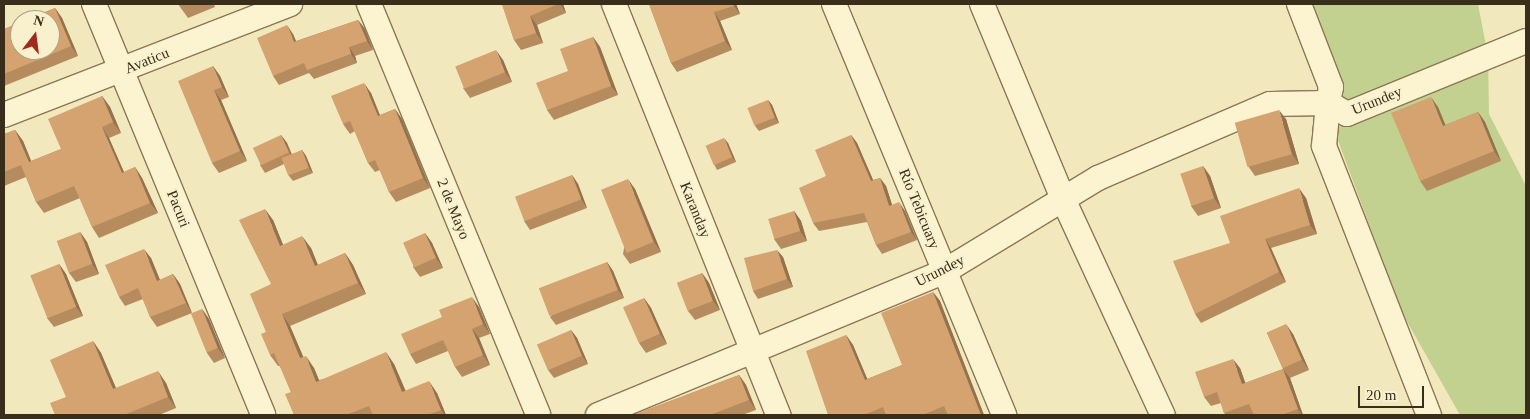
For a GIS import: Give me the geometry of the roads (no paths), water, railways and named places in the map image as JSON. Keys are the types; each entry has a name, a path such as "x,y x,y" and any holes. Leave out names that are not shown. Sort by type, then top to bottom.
{"street":[{"name":"Pacuri","path":"94,4 263,415"},
{"name":"Avaticu","path":"4,115 122,71 290,4"},
{"name":"2 de Mayo","path":"369,4 538,415"},
{"name":"Karanday","path":"614,4 778,415"},
{"name":"Río Tebicuary","path":"834,4 1004,415"},
{"path":"982,4 1063,199 1163,415"},
{"name":"Urundey","path":"1299,4 1331,86 1328,103"},
{"name":"Urundey","path":"598,415 945,271 1098,178 1270,104 1328,103 1347,114 1526,41"},
{"path":"1328,103 1324,146 1429,415"}]}
